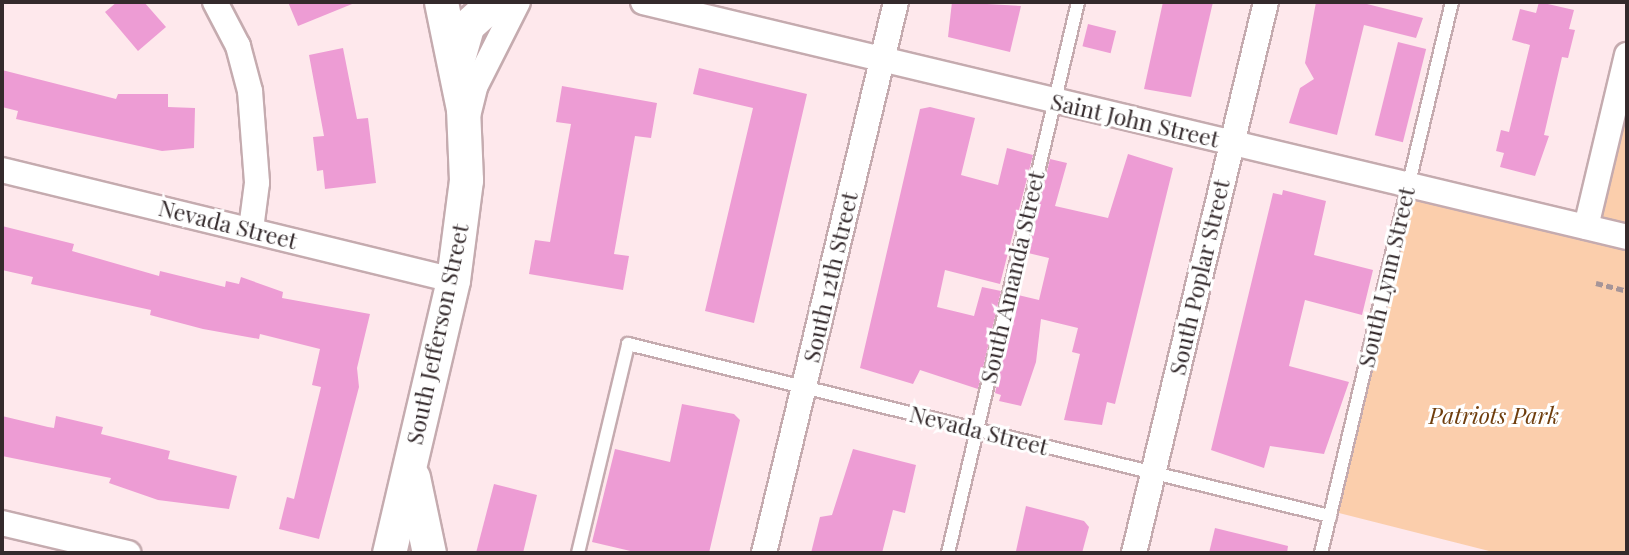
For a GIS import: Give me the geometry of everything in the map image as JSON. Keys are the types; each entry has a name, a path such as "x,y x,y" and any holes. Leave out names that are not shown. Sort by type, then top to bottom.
{"main road":[{"path":"456,67 467,26 494,2"},
{"name":"South Jefferson Street","path":"389,553 453,280 467,180 456,67 445,15"},
{"path":"411,458 422,540 429,553"}],"street":[{"path":"215,2 237,47 250,91 257,183 251,229"},
{"path":"464,137 476,85 518,2"},
{"name":"Saint John Street","path":"643,2 1627,237"},
{"name":"South 12th Street","path":"764,553 895,2"},
{"name":"South Poplar Street","path":"1134,553 1266,2"},
{"path":"1586,227 1627,55"},
{"name":"Nevada Street","path":"2,170 453,280"},
{"path":"2,523 128,553"}],"lane":[{"name":"South Amanda Street","path":"948,553 1077,2"},
{"name":"South Lynn Street","path":"1321,553 1452,2"},
{"name":"Nevada Street","path":"578,553 628,344 1330,516"}],"path":[{"path":"1596,283 1627,291"}],"green space":[{"name":"Patriots Park","path":"1627,92 1627,553 1497,553 1335,512 1411,196 1590,240"}],"building":[{"path":"117,2 144,2 166,27 138,51 105,12"},
{"path":"288,2 357,2 298,26"},
{"path":"952,2 1021,6 1010,52 948,37"},
{"path":"1163,2 1213,2 1191,97 1144,89"},
{"path":"1316,2 1359,2 1423,18 1416,38 1364,25 1337,135 1289,123 1300,88 1314,79 1305,63"},
{"path":"1539,2 1574,10 1569,29 1575,30 1568,58 1562,57 1544,135 1549,136 1535,176 1500,167 1504,153 1496,151 1501,130 1509,132 1530,45 1512,40 1520,9 1536,13"},
{"path":"1088,24 1116,31 1111,53 1082,46"},
{"path":"1398,42 1426,49 1403,142 1375,135"},
{"path":"343,48 357,119 368,118 376,183 325,189 323,170 317,171 313,137 324,136 309,55"},
{"path":"699,68 807,94 754,323 705,311 753,108 693,94"},
{"path":"2,70 116,99 118,94 168,94 168,107 195,108 194,148 162,151 16,119 18,111 2,107"},
{"path":"562,86 657,103 651,138 635,136 614,254 629,256 623,290 529,274 535,240 550,242 571,124 556,122"},
{"path":"930,107 975,118 961,175 998,185 1007,148 1033,155 1000,284 945,270 937,307 974,316 982,287 1001,291 978,389 920,370 913,384 860,368 920,109"},
{"path":"1128,154 1173,168 1115,404 1107,402 1102,425 1064,420 1080,354 1072,352 1078,328 1041,319 1036,362 1021,406 999,401 1001,395 995,393 1018,295 1039,300 1049,258 1028,253 1050,159 1067,163 1055,206 1108,218"},
{"path":"1283,190 1326,201 1314,255 1373,270 1362,315 1305,300 1289,366 1349,382 1324,454 1270,446 1264,468 1211,450 1273,193 1282,195"},
{"path":"2,226 74,244 72,251 159,276 160,271 225,287 226,281 239,284 241,277 283,292 282,298 370,314 357,368 359,387 319,539 279,529 287,497 294,499 321,387 312,385 320,349 260,334 259,339 203,329 150,315 151,310 31,284 33,277 2,270"},
{"path":"682,404 734,414 740,420 709,553 639,553 592,542 615,449 670,462"},
{"path":"2,416 54,428 56,416 103,427 101,434 170,451 168,459 237,476 229,509 158,500 109,483 111,478 2,456"},
{"path":"853,449 916,465 905,513 893,510 882,553 811,553 820,517 832,515"},
{"path":"494,484 537,495 523,553 476,553"},
{"path":"1026,506 1084,521 1089,527 1082,553 1016,551"},
{"path":"1215,528 1288,546 1287,553 1209,553"}]}
